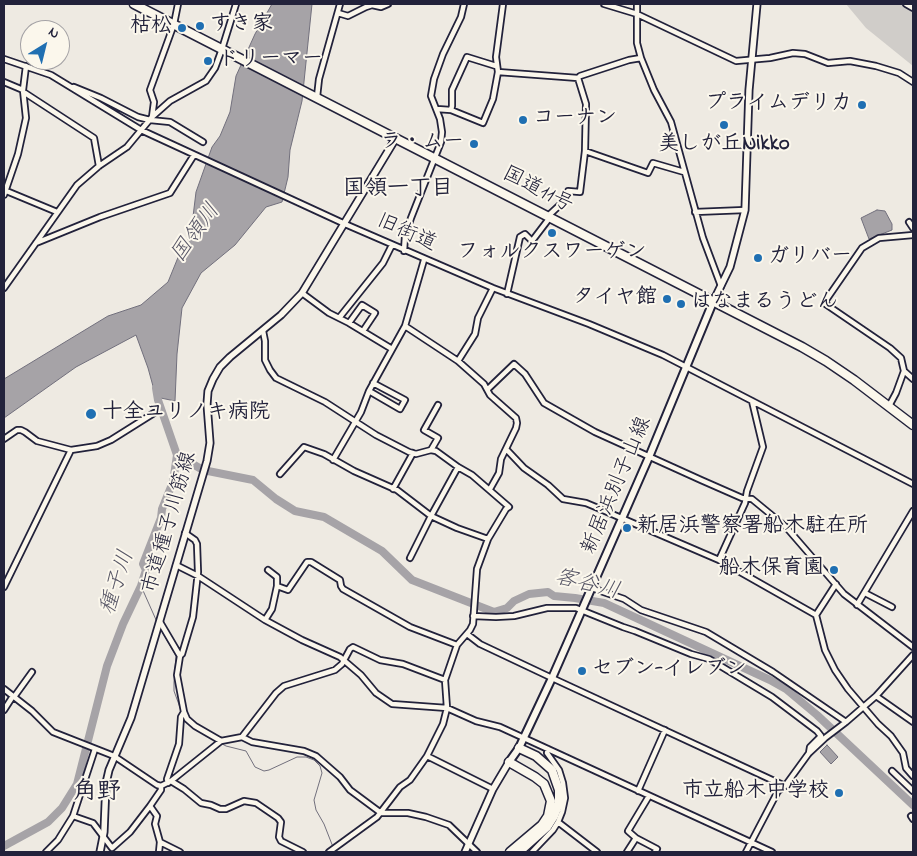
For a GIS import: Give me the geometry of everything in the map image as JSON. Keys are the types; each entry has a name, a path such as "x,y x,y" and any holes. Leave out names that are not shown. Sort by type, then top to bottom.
{"highway":[{"name":"国道11号","path":"134,4 434,157 826,361 913,425"},
{"path":"519,748 536,756 552,770 559,790 560,803 546,827 519,852"},
{"path":"509,762 544,784 551,801 548,816 542,826 510,852"}],"main road":[{"name":"新居浜別子山線","path":"509,762 524,738 592,589 714,302"}],"street":[{"path":"151,119 154,102 150,90 174,24 178,4"},
{"path":"4,288 77,185 127,146 170,101 206,81 225,50 236,4"},
{"path":"315,96 340,4"},
{"path":"338,13 348,16 366,7 381,7 388,4"},
{"path":"404,251 408,227 441,142 442,132 437,109 431,96 434,79 443,54 461,17 464,4"},
{"path":"437,109 450,110 483,122 493,99 498,72 496,66 503,4"},
{"path":"604,4 637,14 736,61 770,58 793,53 805,54 828,64 850,61 876,66 899,73 913,82"},
{"path":"637,4 637,43 641,58 648,78 671,122 695,212 721,286"},
{"path":"714,302 730,267 745,210 749,90 757,4"},
{"path":"906,4 913,8"},
{"path":"450,110 452,106 452,90 467,57 496,66"},
{"path":"498,72 578,78 629,60 641,58"},
{"name":"旧街道","path":"4,59 20,64"},
{"path":"26,70 24,92 26,118 18,154 4,192 57,212"},
{"name":"旧街道","path":"37,70 51,75 141,130 196,156 424,260 507,294 589,324 662,355 913,484"},
{"path":"507,294 520,237 524,234 532,241 548,220 548,216 562,203 568,191 580,192 585,151 586,104 578,78"},
{"path":"4,82 24,92 94,138 99,166"},
{"path":"72,88 75,86 138,117 170,122 203,142"},
{"name":"市道種子川筋線","path":"100,852 103,837 106,783 109,770 131,718 207,461 210,443 207,404 208,391 212,379 230,357 281,315 302,292 396,138"},
{"path":"585,151 648,173 653,163 684,172"},
{"path":"36,243 100,217 170,194 196,156"},
{"path":"695,212 745,210"},
{"path":"909,222 913,228"},
{"path":"889,406 904,371 901,358 890,348 824,303 862,248 879,238 913,235"},
{"path":"339,318 383,263 392,245"},
{"path":"334,460 365,404 373,383 404,326 424,260"},
{"path":"458,361 475,334 478,318 493,288"},
{"path":"302,292 315,304 392,349"},
{"path":"349,323 362,304 375,313 363,331"},
{"path":"404,326 458,361 484,384 494,398 511,412 517,423 506,450 500,459 499,473 490,489"},
{"path":"263,331 265,340 264,360 276,378 325,402 376,435 413,454 431,450 436,451 458,468 472,475 509,506 488,539 477,569 473,624 467,634 456,644 445,680 447,708 443,724 427,756 410,780 400,787 380,813 332,850"},
{"path":"488,389 514,364 525,374 544,403 595,432 649,457 752,499 786,527 836,584 857,604 913,647"},
{"path":"904,371 913,379"},
{"path":"369,391 400,409 405,400 373,383"},
{"path":"719,560 746,498 763,447 752,401"},
{"path":"431,450 438,438 424,430 438,405"},
{"path":"4,439 17,430 21,430 37,441 71,450 97,446 111,440 154,413"},
{"path":"280,474 304,447 394,489 431,516 488,539"},
{"path":"4,587 71,450"},
{"path":"506,450 524,468 548,485 563,499 586,503 719,560 816,615 825,650 835,670 863,707 891,736 903,753 906,768 913,776"},
{"path":"394,489 413,454"},
{"path":"410,558 458,468"},
{"path":"857,604 913,511"},
{"path":"169,782 167,779 182,729 183,714 177,675 180,656 193,617 198,576 196,540 186,533"},
{"path":"277,586 288,590 307,562 310,562 340,580 343,588 410,627 456,644"},
{"path":"176,565 198,576 265,620 302,640 330,652 344,661 361,675 376,693 392,704 447,708 476,721 500,727 772,852"},
{"path":"265,620 272,609 277,586 277,577 268,570"},
{"path":"816,615 836,584"},
{"path":"592,589 624,599 641,610 706,632 773,672 845,723"},
{"path":"865,593 892,607"},
{"path":"473,615 514,616 548,608 583,608 691,654 709,659 759,688 817,731 821,736 810,747 809,753"},
{"path":"159,624 180,656"},
{"path":"467,634 480,644 785,786"},
{"path":"242,737 276,693 284,686 335,670 344,661 353,647 380,660 403,664 445,680"},
{"path":"746,852 778,791 785,786 809,753 876,696 913,655"},
{"path":"4,710 32,672"},
{"path":"4,689 32,711 53,732 114,756 161,786"},
{"path":"876,696 913,722"},
{"path":"183,714 195,726 219,742"},
{"path":"638,791 665,730"},
{"path":"73,816 93,823 112,848 130,832 159,794 161,786 169,782 219,742 242,737 252,742 304,751 316,756 340,777 350,790 380,813 408,813 449,825 477,852"},
{"path":"46,852 58,840 73,816 94,749"},
{"path":"541,852 534,850 558,822 565,798 559,770 547,753 548,749"},
{"path":"427,756 493,789"},
{"path":"465,852 493,789 509,762"},
{"path":"892,772 913,791"},
{"path":"169,782 180,786 201,803 220,809 226,809 244,801 256,804 281,822 279,837 281,841 303,852"},
{"path":"909,787 913,782"},
{"path":"649,796 628,831 636,838 657,849 655,852"},
{"path":"150,806 157,816 155,824 160,842 159,852"},
{"path":"558,822 597,852"},
{"path":"627,852 636,838"},
{"path":"160,842 180,852"}],"shaded area":[{"path":"846,4 913,4 913,66 866,28"}],"water":[{"name":"国領川","path":"272,4 312,4 302,101 290,150 288,177 282,202 266,207 235,245 201,273 182,308 177,354 175,401 156,397 136,335 76,367 4,418 4,379 108,316 141,305 168,282 179,255 191,233 196,192 212,147 220,136 230,112 236,76 255,34"},
{"path":"877,210 885,211 892,224 892,230 869,239 861,218"},
{"path":"827,745 838,757 831,764 820,752"}],"waterway":[{"name":"種子川","path":"4,846 48,822 62,808 77,784 107,666 123,624 141,586 146,570 143,564 173,482 177,455 158,400 156,388"},
{"name":"客谷川","path":"177,455 203,470 253,480 276,499 295,511 324,517 382,551 412,580 494,612 507,608 514,601 529,594 548,592 554,596 604,603 770,680 786,689 817,715 913,805"},
{"path":"141,586 157,622"},
{"path":"160,628 176,656 174,691 182,713"},
{"path":"200,732 226,746 246,751 255,767 264,771 297,757 306,757 314,760 320,766 322,773 314,800 316,810 333,847"}],"place":[{"name":"すき家","path":"200,26"},
{"name":"枯松","path":"182,28"},
{"name":"ドリーマー","path":"208,61"},
{"name":"プライムデリカ","path":"862,105"},
{"name":"コーナン","path":"523,120"},
{"name":"美しが丘Nikko","path":"724,125"},
{"name":"ラ・ムー","path":"474,144"},
{"name":"フォルクスワーゲン","path":"552,233"},
{"name":"ガリバー","path":"758,258"},
{"name":"タイヤ館","path":"667,299"},
{"name":"はなまるうどん","path":"681,304"},
{"name":"十全ユリノキ病院","path":"91,414"},
{"name":"新居浜警察署船木駐在所","path":"627,528"},
{"name":"船木保育園","path":"834,570"},
{"name":"セブン-イレブン","path":"582,671"},
{"name":"市立船木中学校","path":"839,793"}],"district":[{"name":"国領一丁目","path":"398,190"},
{"name":"角野","path":"97,794"}]}
